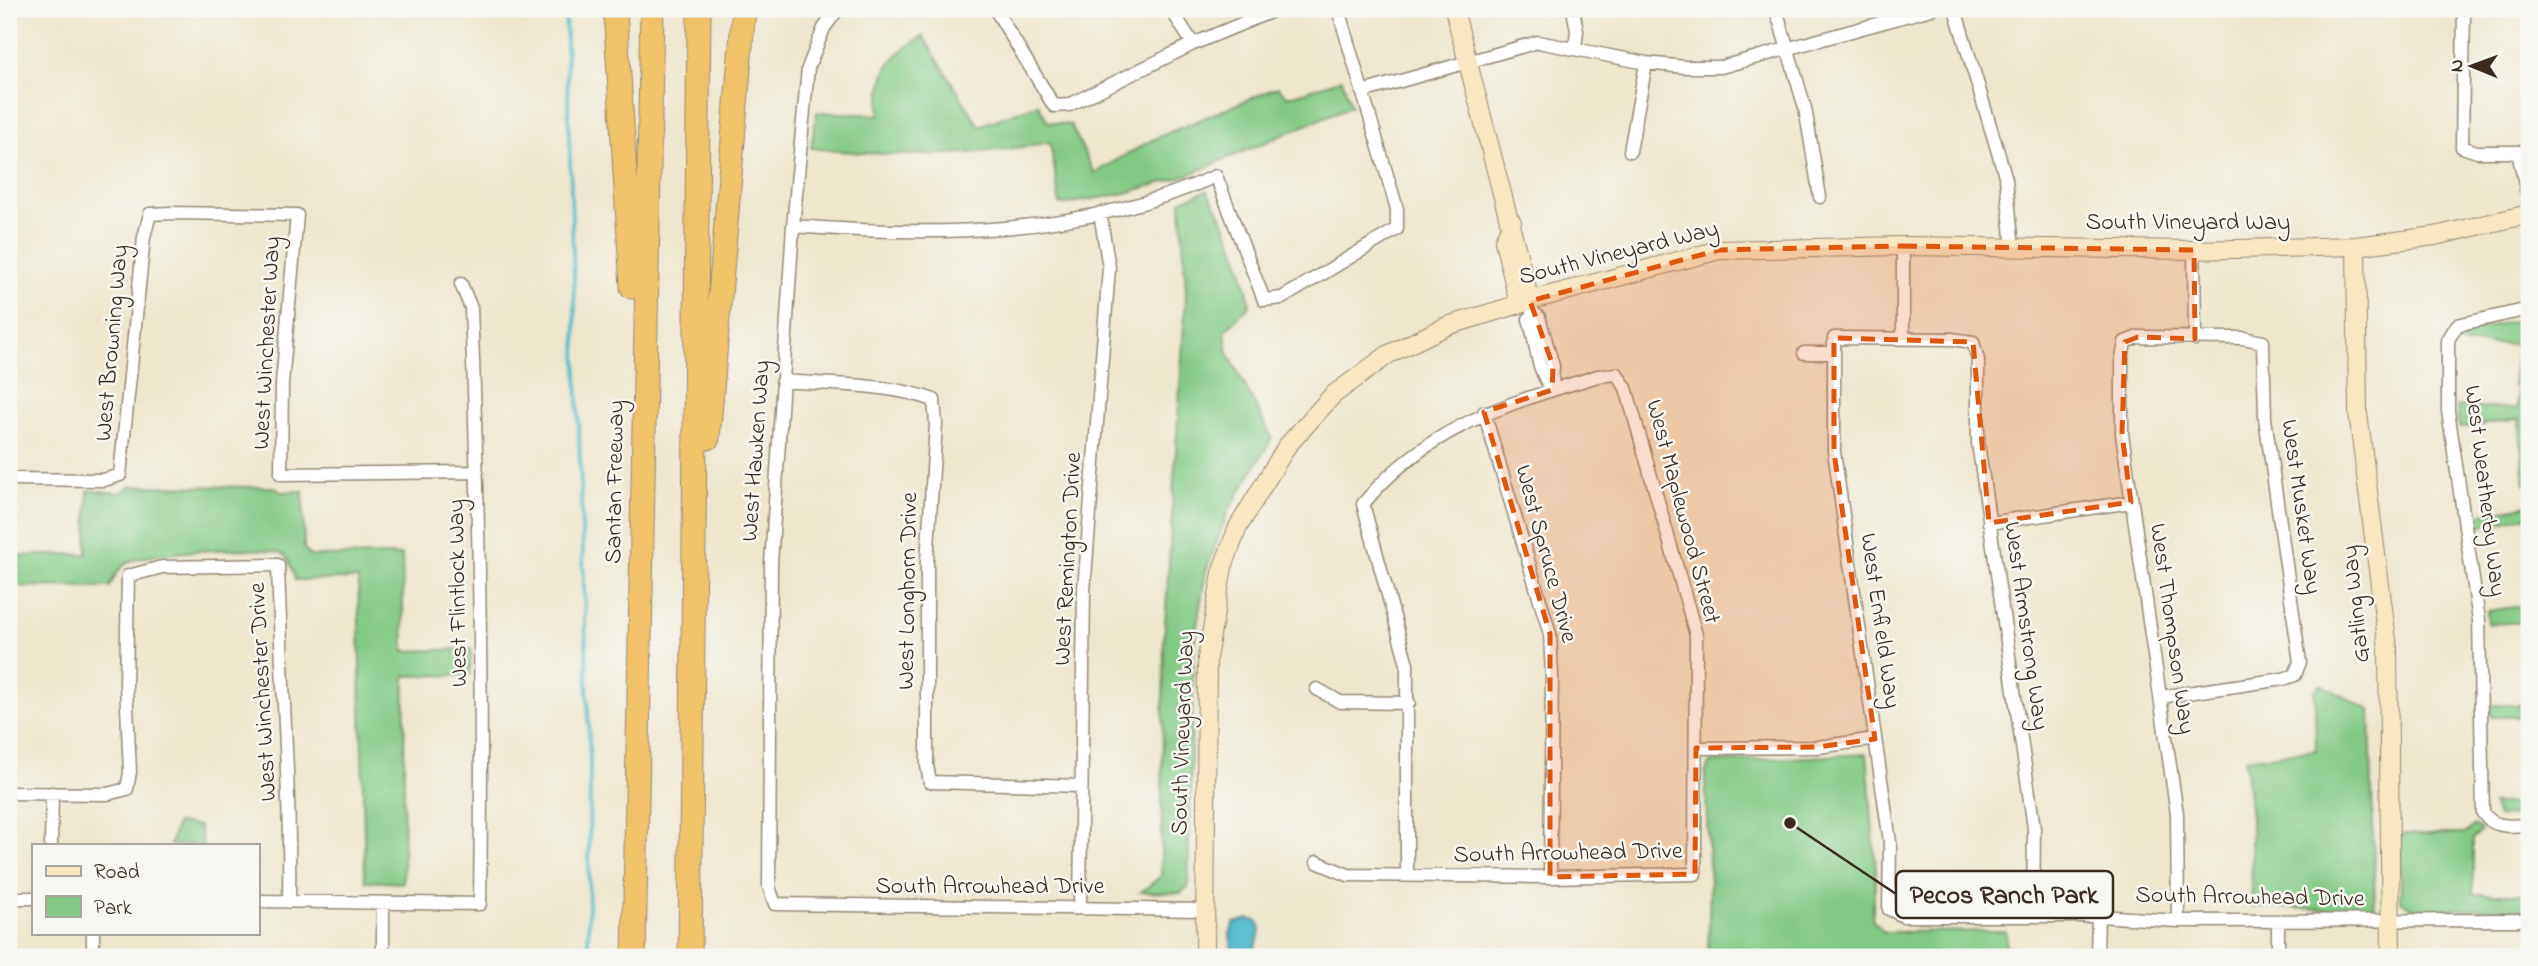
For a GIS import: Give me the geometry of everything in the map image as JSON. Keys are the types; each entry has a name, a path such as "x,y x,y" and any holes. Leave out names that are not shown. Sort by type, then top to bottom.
{"highway":[{"path":"615,9 642,490"},
{"name":"Santan Freeway","path":"634,957 652,9"},
{"path":"690,957 699,9"},
{"path":"691,659 744,9"}],"street":[{"name":"West Hawken Way","path":"775,904 769,887 771,576 782,382 808,68 824,28 838,9"},
{"path":"995,9 1054,106 1069,105 1193,44 1276,9"},
{"path":"1171,9 1193,44"},
{"path":"793,226 966,233 1004,230 1100,213 1169,194 1216,176 1264,300 1282,298 1397,229 1397,209 1338,9"},
{"path":"1408,876 1407,664 1363,504 1425,446 1484,412 1552,390 1553,366 1539,317 1527,306 1504,241 1512,222 1454,9"},
{"path":"1573,9 1577,31 1575,48"},
{"path":"1776,9 1805,108 1820,197"},
{"path":"1362,92 1538,42 1646,63 1721,67 1931,9"},
{"path":"1955,9 2006,179 2013,247"},
{"path":"2464,9 2462,147 2477,152 2524,152 2529,203"},
{"path":"1630,151 1646,63"},
{"name":"West Remington Drive","path":"1080,908 1084,590 1107,331 1109,268 1100,213"},
{"name":"West Winchester Way","path":"150,214 297,215 282,384 281,474 477,472"},
{"name":"West Browning Way","path":"9,479 104,480 120,475 144,237 150,214"},
{"name":"South Vineyard Way","path":"1205,957 1207,658 1223,566 1238,527 1281,454 1333,396 1389,354 1447,326 1527,306 1719,250 1903,246 2194,250 2356,246 2435,236 2529,215"},
{"path":"1903,246 1903,339"},
{"name":"Gatling Way","path":"2356,246 2358,413 2388,648 2391,957"},
{"path":"2194,250 2195,339"},
{"name":"West Flintlock Way","path":"383,903 480,904 483,647 471,308 461,284"},
{"name":"West Weatherby Way","path":"2529,309 2457,325 2450,332 2448,411 2479,620 2483,813 2489,822 2501,826 2529,825"},
{"name":"West Thompson Way","path":"2178,921 2177,814 2122,434 2122,358 2126,342 2138,337 2195,339"},
{"name":"West Enfield Way","path":"1889,909 1890,842 1834,453 1833,353 1834,338 1903,339"},
{"name":"West Musket Way","path":"2160,697 2295,675 2300,662 2265,418 2263,342 2243,338 2195,339"},
{"name":"West Armstrong Way","path":"1903,339 1973,342 1978,360 1978,443 2034,828 2033,916"},
{"path":"1804,353 1833,353"},
{"name":"West Maplewood Street","path":"1552,390 1598,376 1616,374 1626,388 1690,604 1696,635 1695,874"},
{"name":"West Longhorn Drive","path":"782,382 870,387 933,400 936,424 927,575 927,766 930,782 1081,786"},
{"name":"West Spruce Drive","path":"1484,412 1549,634 1552,675 1550,877"},
{"path":"1989,523 2131,502"},
{"name":"West Winchester Drive","path":"52,793 107,794 127,789 130,772 126,685 128,576 162,567 278,565 282,695 291,815 289,902"},
{"path":"1317,689 1340,702 1409,703"},
{"path":"1696,748 1818,747 1875,739"},
{"path":"9,793 52,793 51,844"},
{"name":"South Arrowhead Drive","path":"1317,862 1348,875 1550,877 1695,874"},
{"path":"9,898 32,898"},
{"path":"259,901 383,903 383,957"},
{"name":"South Arrowhead Drive","path":"775,904 1204,910"},
{"name":"South Arrowhead Drive","path":"1889,909 1903,916 2098,916 2178,921 2529,920"},
{"path":"2097,957 2098,916"},
{"path":"2278,922 2278,957"},
{"path":"93,934 93,957"}],"highlighted area":[{"path":"1903,246 2194,250 2195,339 2138,337 2125,342 2122,434 2131,502 1989,523 1973,342 1834,338 1834,452 1875,739 1818,747 1696,748 1695,874 1550,877 1550,634 1484,412 1552,390 1553,366 1530,301 1719,250"}],"green space":[{"path":"923,36 979,126 1038,104 1048,122 1071,125 1094,173 1154,139 1278,87 1288,97 1342,79 1351,106 1188,175 1126,193 1060,205 1050,142 990,151 931,155 871,154 811,148 817,112 879,115 887,68 892,60"},
{"path":"1207,190 1234,245 1250,305 1225,331 1228,353 1272,438 1228,512 1206,571 1194,643 1188,887 1180,893 1141,892 1161,876 1164,641 1186,293 1181,201"},
{"path":"2529,317 2529,483 2525,484 2519,419 2459,428 2457,406 2517,409 2518,387 2513,386 2518,344 2456,344 2461,333"},
{"path":"131,486 274,487 281,492 303,491 304,548 310,556 402,555 404,651 471,649 470,675 405,676 403,883 365,881 358,579 295,580 284,555 274,551 234,549 140,558 122,566 110,587 9,586 9,556 87,554 88,490 119,493"},
{"path":"2529,505 2529,516 2474,527 2472,516"},
{"path":"2529,605 2529,622 2488,624 2487,611"},
{"path":"2320,684 2370,710 2375,912 2252,906 2251,818 2245,759 2316,750 2315,691"},
{"path":"2490,705 2529,705 2529,717 2491,717"},
{"path":"1867,754 1876,872 1872,920 1884,932 2006,931 2006,957 1708,957 1710,885 1705,774 1710,762"},
{"path":"2492,804 2529,804 2529,816 2498,816"},
{"path":"177,823 199,826 203,844 170,844"},
{"path":"2474,825 2481,831 2473,838 2473,894 2529,894 2529,909 2412,909 2401,901 2400,834 2465,834"}],"water":[{"path":"1248,919 1257,921 1261,930 1252,957 1233,957 1230,934 1234,923"}],"waterway":[{"path":"565,9 590,766 588,957"}],"place":[{"name":"Pecos Ranch Park","path":"1790,823"}]}
